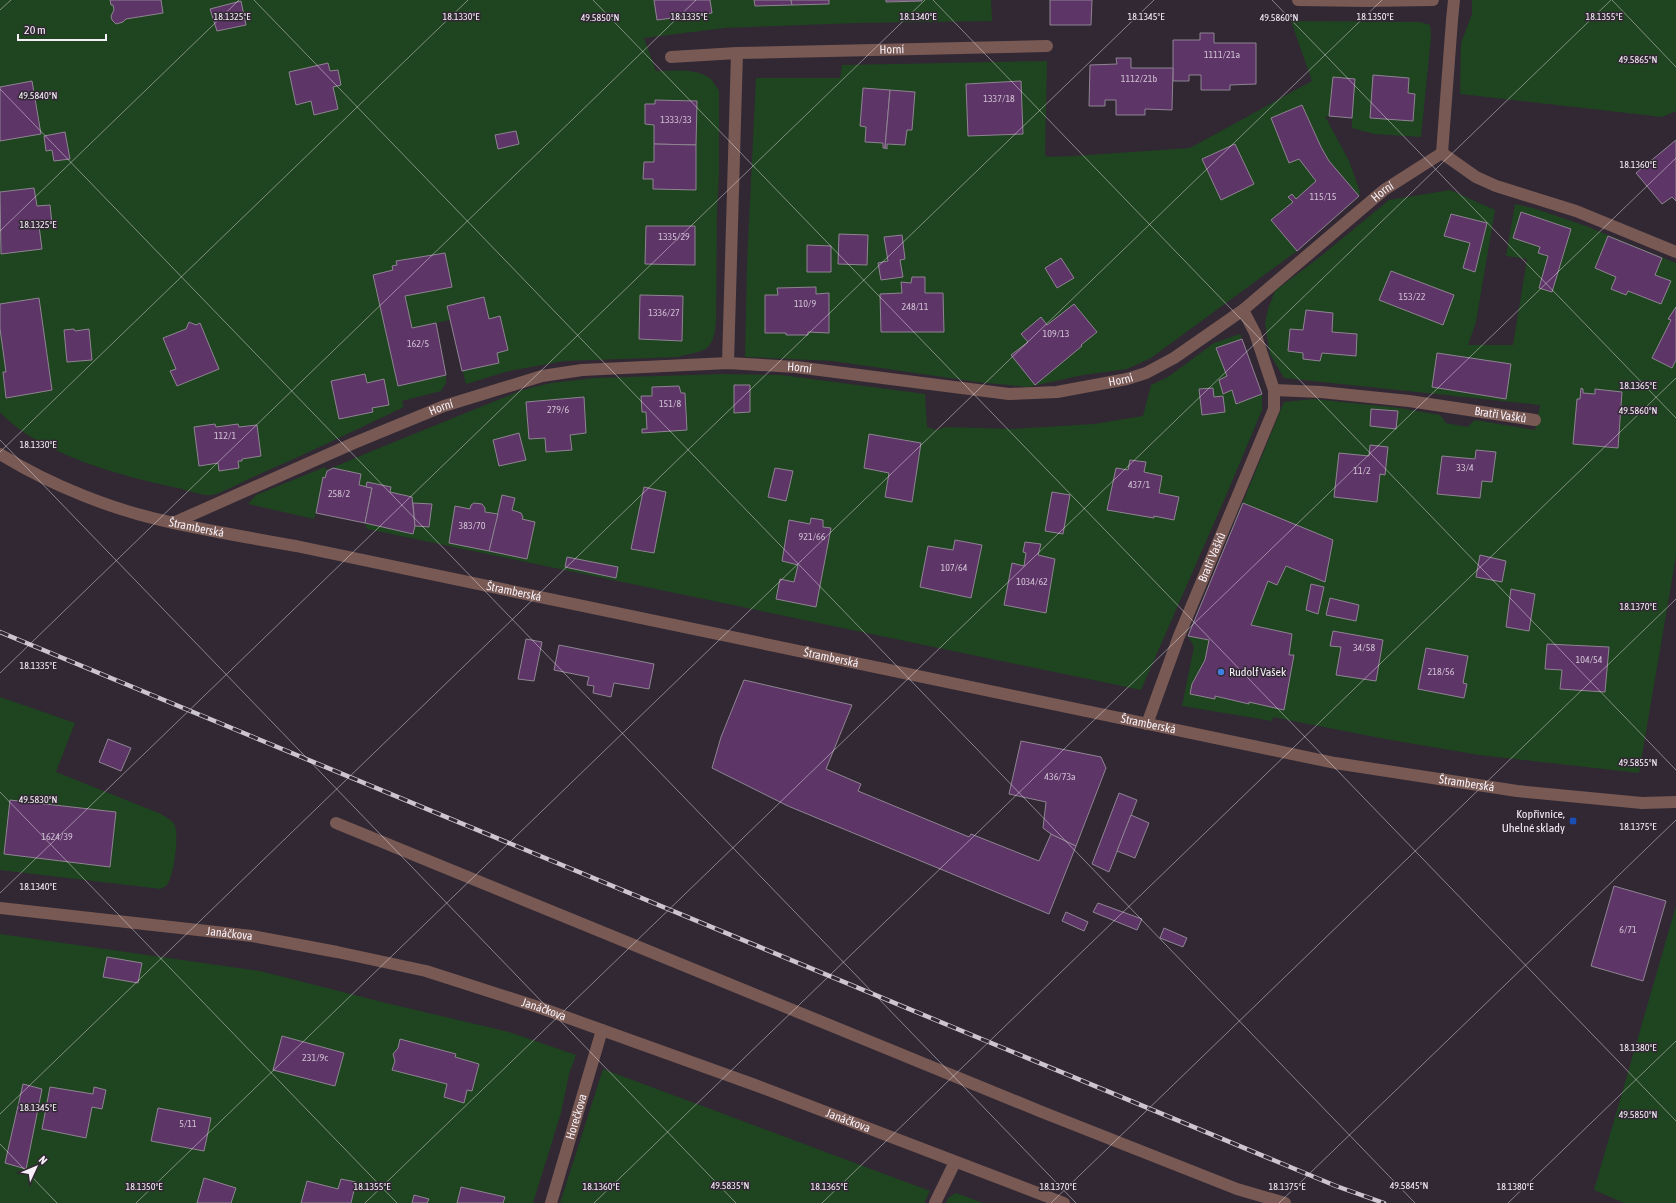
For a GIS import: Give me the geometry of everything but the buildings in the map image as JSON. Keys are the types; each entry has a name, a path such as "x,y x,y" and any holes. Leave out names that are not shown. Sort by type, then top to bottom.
{"street":[{"path":"1298,0 1366,2 1433,0"},
{"path":"1454,0 1442,153 1470,174 1482,180 1576,211 1676,252"},
{"name":"Horní","path":"671,57 737,53 1047,46"},
{"path":"728,363 737,53"},
{"name":"Horní","path":"173,523 347,446 444,406 542,376 582,370 728,363 796,367 1009,394 1057,392 1127,379 1146,373 1174,358 1243,310 1384,190 1442,153"},
{"name":"Bratří Vašků","path":"1147,724 1179,636 1274,409 1274,390 1255,333 1243,310"},
{"name":"Bratří Vašků","path":"1274,390 1321,392 1409,401 1535,420"},
{"name":"Štramberská","path":"0,454 26,470 79,494 131,512 173,523 296,546 1335,763 1517,792 1642,803 1676,802"},
{"path":"336,823 1049,1114 1237,1189 1285,1203"},
{"name":"Janáčkova","path":"0,908 252,936 426,971 538,1007 755,1085 1064,1203"},
{"name":"Horečkova","path":"551,1203 602,1030"},
{"path":"935,1203 955,1162"}],"green space":[{"path":"0,0 991,0 992,21 858,23 725,28 644,38 656,71 677,70 700,73 712,80 719,90 716,321 714,336 707,348 679,357 564,361 509,371 466,384 450,320 436,323 446,375 446,383 441,391 402,401 404,407 225,490 208,495 133,477 83,462 36,440 16,427 0,412"},
{"path":"1472,0 1676,0 1676,111 1662,117 1460,94 1461,43 1472,14"},
{"path":"1291,21 1420,22 1430,25 1431,37 1421,137 1374,134 1352,128 1352,118 1325,116 1349,161 1360,192 1359,196 1297,251 1151,358 1127,369 1083,375 1028,387 977,382 833,361 745,357 747,263 756,78 840,78 842,65 1047,61 1045,155 1047,157 1190,148 1312,81"},
{"path":"1450,190 1495,210 1476,322 1468,345 1513,345 1527,259 1506,256 1515,204 1536,209 1586,226 1676,263 1676,556 1639,773 1479,755 1385,739 1273,717 1272,721 1182,706 1194,647 1188,636 1284,402 1314,399 1400,408 1440,415 1446,423 1467,427 1475,420 1535,430 1540,405 1284,378 1270,354 1265,324 1268,309 1275,291 1321,256 1389,200"},
{"path":"1240,334 1262,394 1262,410 1141,690 367,529 365,523 316,513 314,519 248,504 256,495 325,467 327,470 522,390 551,383 595,378 723,374 781,375 925,394 927,427 937,430 945,427 1013,429 1094,424 1143,416 1151,385 1168,377 1214,343"},
{"path":"0,697 75,723 56,772 161,814 173,822 176,831 176,847 171,875 166,886 161,889 0,870"},
{"path":"1676,906 1676,1203 1624,1203 1594,1190"},
{"path":"0,934 260,971 509,1032 576,1055 569,1074 561,1113 533,1203 0,1203"},
{"path":"603,1069 930,1191 924,1203 560,1203"},
{"path":"956,1193 983,1203 946,1203 948,1198"}],"railway":[{"path":"0,632 1336,1186 1384,1203"}],"place":[{"name":"Rudolf Vašek","path":"1221,672"},
{"name":"Kopřivnice, Uhelné sklady","path":"1573,821"}]}
